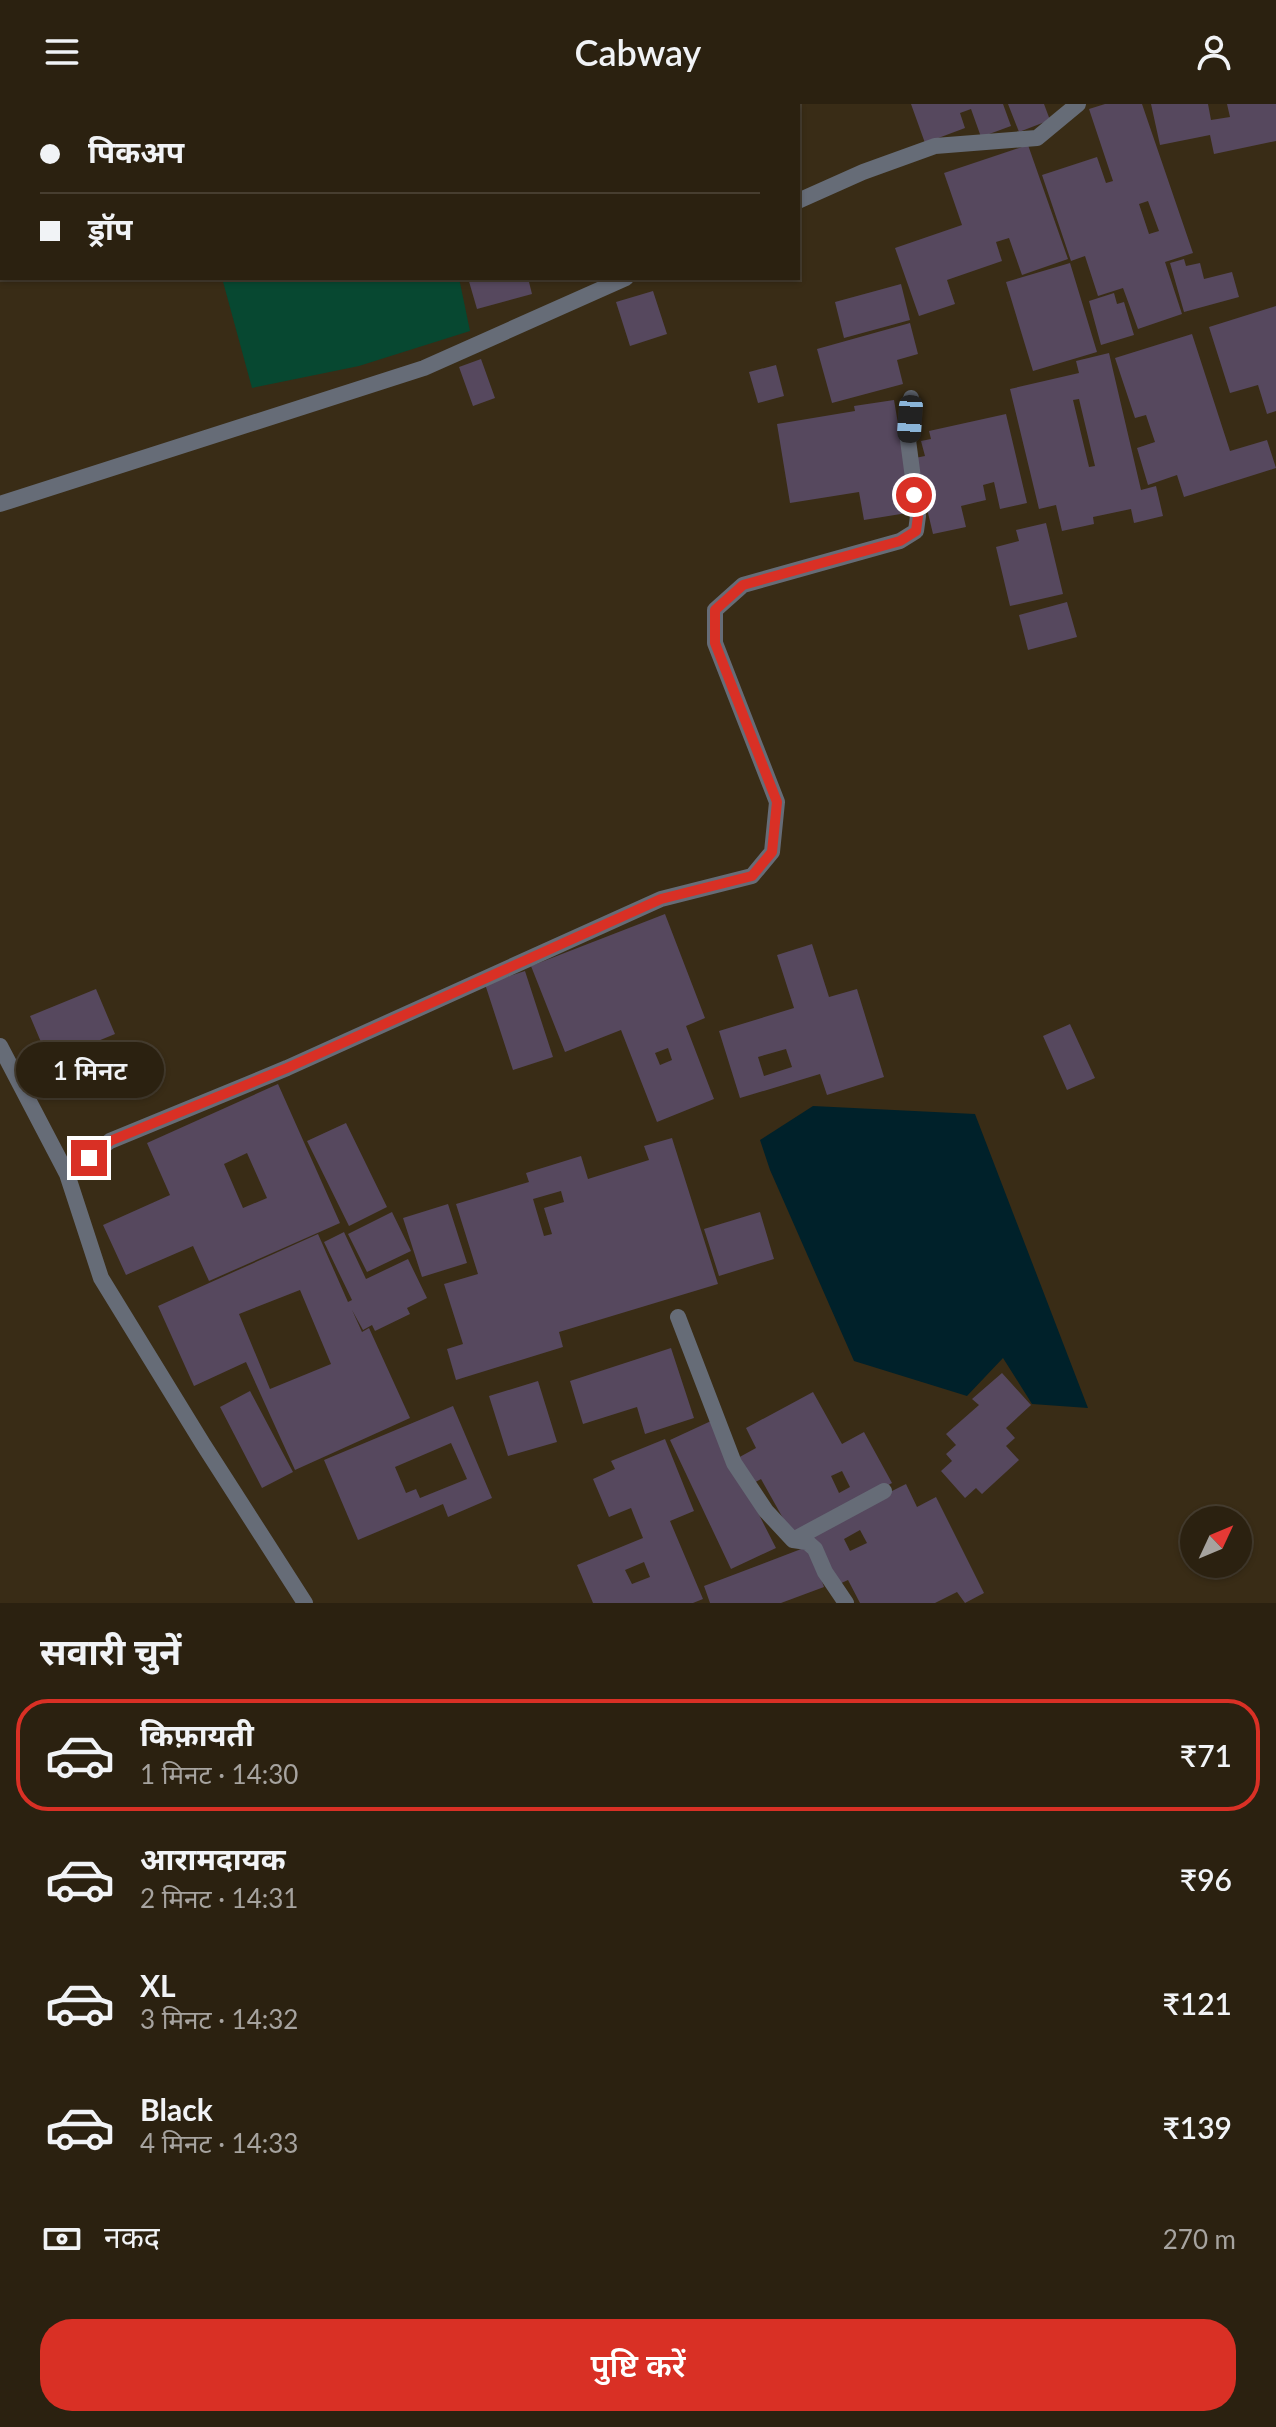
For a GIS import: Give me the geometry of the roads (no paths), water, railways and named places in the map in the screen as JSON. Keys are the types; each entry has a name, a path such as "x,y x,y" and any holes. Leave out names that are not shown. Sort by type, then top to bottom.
{"street":[{"path":"800,200 863,172 935,146 1037,138 1078,104"},
{"path":"0,504 424,368 622,280"},
{"path":"67,1174 110,1141 287,1068 661,899 752,876 772,852 777,802 715,643 715,610 743,585 900,541 916,531 918,516 908,440 911,398"},
{"path":"0,1046 67,1174 101,1278 305,1603"},
{"path":"678,1317 734,1463 766,1511 793,1540 807,1542 815,1549 825,1572 846,1603"},
{"path":"793,1540 884,1491"}],"water":[{"path":"813,1106 975,1114 1088,1408 1032,1404 1003,1358 967,1396 854,1361 770,1170 760,1140"}]}
